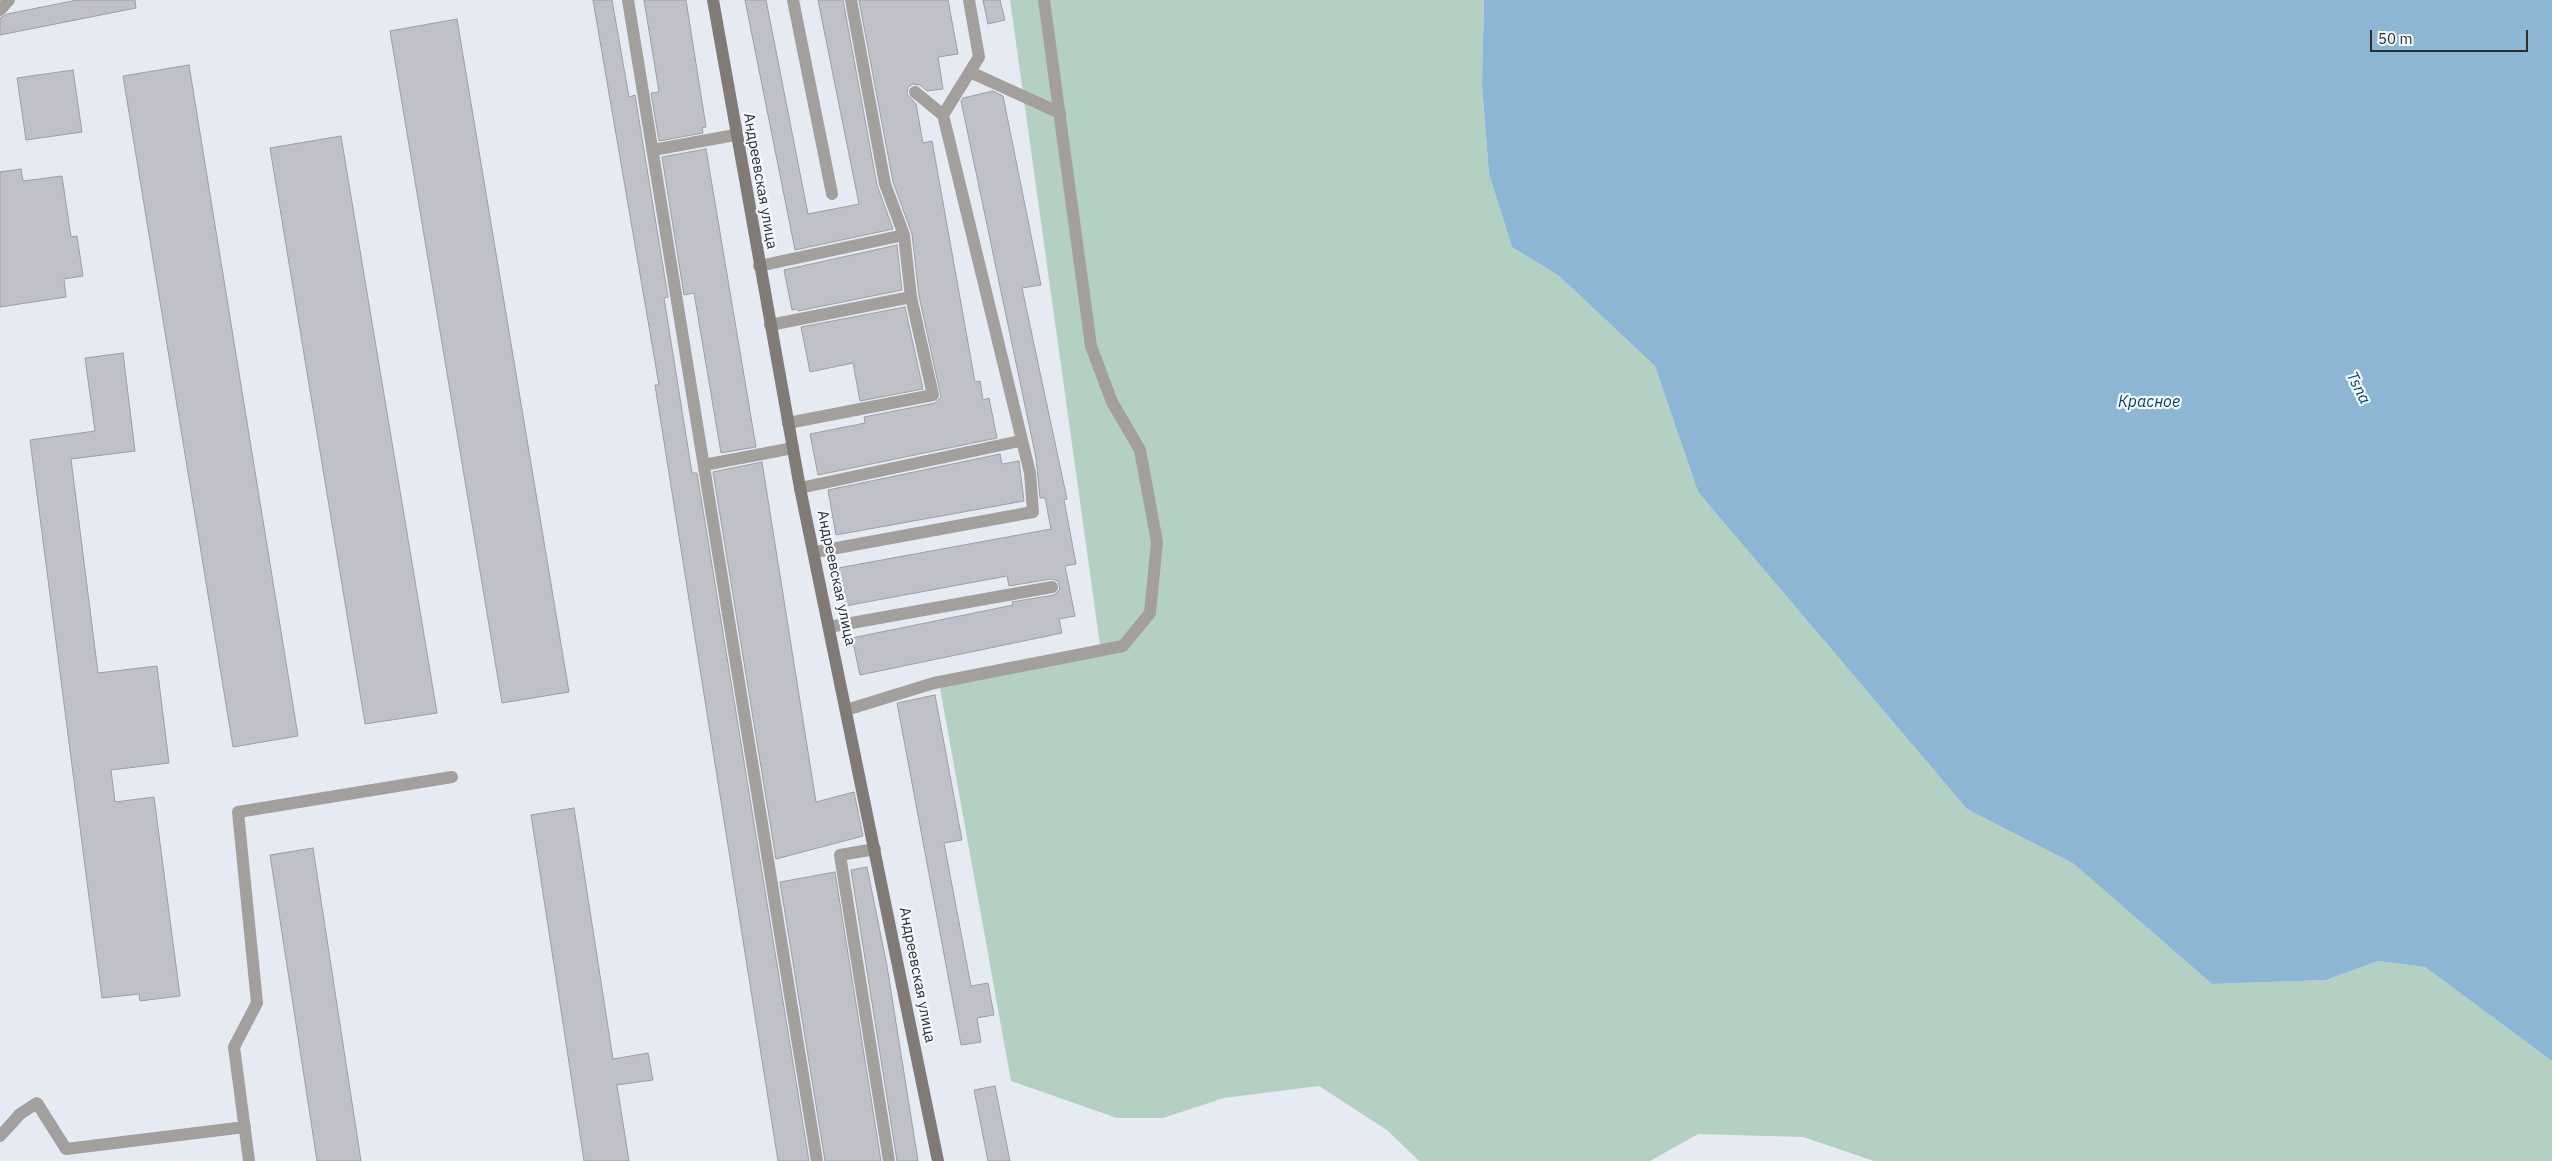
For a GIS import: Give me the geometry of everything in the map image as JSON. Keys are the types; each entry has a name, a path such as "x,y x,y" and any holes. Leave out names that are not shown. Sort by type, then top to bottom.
{"street":[{"path":"0,10 9,0"},
{"path":"628,0 817,1161"},
{"name":"Андреевская улица","path":"713,0 800,488 815,552 938,1161"},
{"path":"793,0 832,194"},
{"path":"788,423 934,395 911,297 904,235 885,184 851,0"},
{"path":"944,115 979,58 968,0"},
{"path":"846,710 934,683 1123,646 1150,613 1157,542 1140,450 1112,402 1091,346 1044,0"},
{"path":"970,72 1060,113"},
{"path":"815,552 1033,512 1030,474 1020,441 944,115 915,92"},
{"path":"653,150 736,135"},
{"path":"759,266 904,235"},
{"path":"770,325 911,297"},
{"path":"800,488 1020,441"},
{"path":"704,465 793,448"},
{"path":"829,627 1052,587"},
{"path":"249,1161 234,1047 257,1003 238,812 452,777"},
{"path":"875,849 840,855 889,1161"},
{"path":"0,1136 20,1114 37,1102 66,1149 245,1127"}],"green space":[{"path":"1010,0 1484,0 1482,85 1489,174 1512,247 1558,275 1655,366 1698,492 1967,809 2074,864 2212,984 2326,980 2378,961 2425,967 2552,1061 2552,1161 1874,1161 1803,1137 1698,1134 1650,1161 1419,1161 1387,1130 1319,1086 1224,1098 1163,1118 1117,1118 1011,1081 940,688 1101,652"}],"water":[{"name":"Красное","path":"1484,0 2552,0 2552,1061 2425,967 2378,961 2326,980 2212,984 2074,864 1967,809 1698,492 1655,366 1558,275 1512,247 1489,174 1482,85"}],"building":[{"path":"77,0 135,0 136,8 0,35 0,18 7,14"},
{"path":"593,0 612,0 629,97 635,95 668,297 664,298 692,473 697,473 809,1161 778,1161 655,385 659,385"},
{"path":"644,0 686,0 706,127 702,128 703,133 659,141 651,93 659,92"},
{"path":"745,0 766,0 808,214 859,204 818,0 843,0 877,185 893,229 795,250"},
{"path":"859,0 948,0 958,54 938,57 943,89 927,91 920,85 913,84 908,87 907,94 916,104 923,143 932,141 975,382 980,381 983,400 989,398 997,438 818,475 810,434 865,423 864,417 935,403 941,397 919,296 912,234 893,182"},
{"path":"983,0 1000,0 1005,20 988,24"},
{"path":"457,19 569,692 502,703 390,31"},
{"path":"189,65 298,736 233,747 123,76"},
{"path":"73,70 82,132 26,140 17,78"},
{"path":"993,91 1003,96 1041,285 1022,288 1067,499 1064,500 1076,564 1065,566 1075,616 1059,619 1062,633 860,675 852,638 1013,605 1012,602 1054,595 1060,589 1058,581 1051,579 1009,586 1007,576 845,606 838,568 1051,529 1045,498 1040,498 1036,458 961,101 963,98"},
{"path":"341,136 437,713 365,724 270,148"},
{"path":"706,149 756,447 721,453 694,293 684,295 662,157"},
{"path":"21,169 23,181 62,176 71,237 77,236 83,276 64,279 66,297 0,307 0,172"},
{"path":"897,245 902,290 798,311 797,309 792,310 784,270"},
{"path":"905,307 923,389 860,401 853,363 810,372 801,327"},
{"path":"123,353 135,451 71,459 98,673 157,666 169,763 111,770 115,802 154,797 180,996 140,1001 139,994 102,998 30,440 95,431 85,358"},
{"path":"1000,454 1002,464 1019,461 1024,501 836,535 828,490"},
{"path":"762,462 816,802 854,792 863,836 776,859 713,472"},
{"path":"935,695 962,840 944,843 971,986 988,983 994,1015 977,1018 981,1042 961,1045 897,703"},
{"path":"574,808 613,1059 648,1053 653,1080 617,1085 629,1161 584,1161 531,815"},
{"path":"313,848 361,1161 317,1161 270,855"},
{"path":"867,867 887,966 918,1161 897,1161 851,870"},
{"path":"835,872 881,1161 825,1161 780,882"},
{"path":"995,1086 1010,1161 988,1161 974,1090"}],"water label":[{"name":"Tsna","path":"2358,388"}]}
